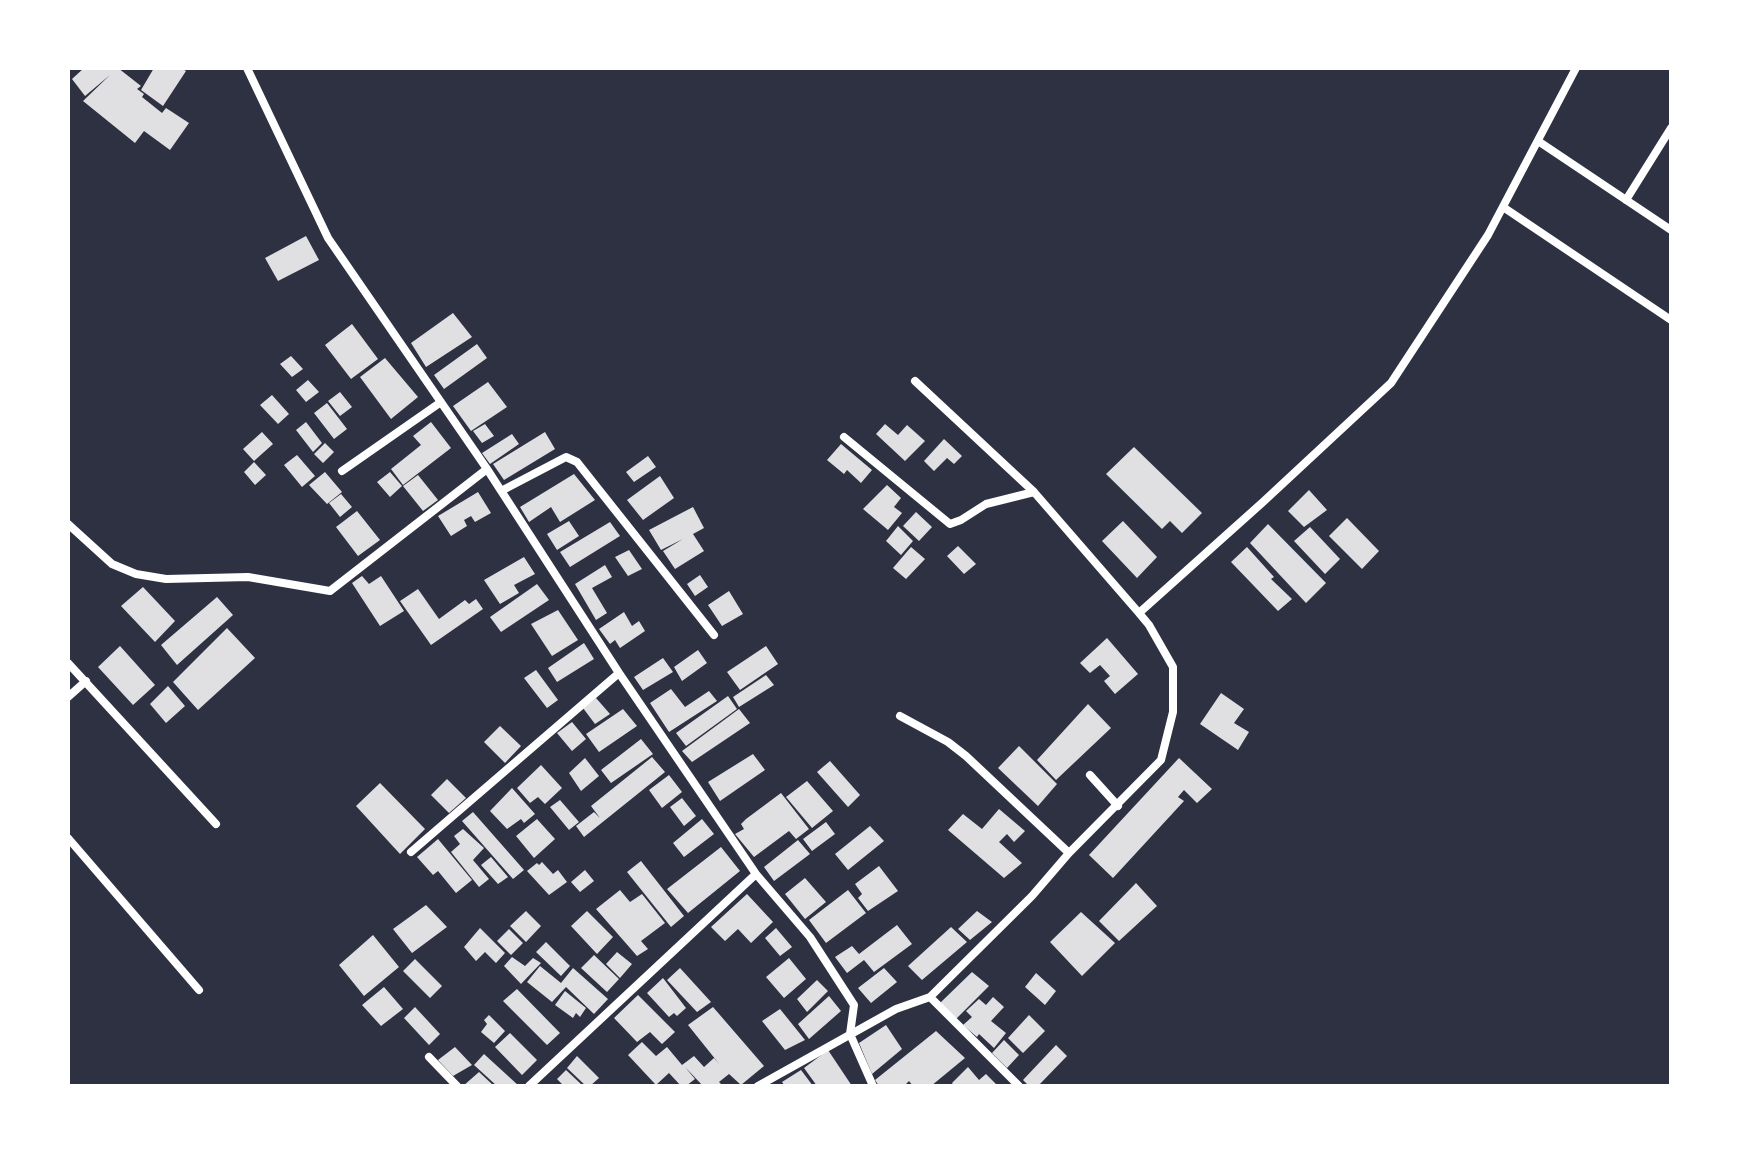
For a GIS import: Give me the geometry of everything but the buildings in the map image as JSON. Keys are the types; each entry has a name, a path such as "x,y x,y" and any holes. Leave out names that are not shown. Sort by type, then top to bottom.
{"street":[{"path":"247,68 328,238 487,469 619,673 756,874 810,937 854,1005 850,1034 873,1086"},
{"path":"1139,613 1391,383 1488,235 1576,68"},
{"path":"1626,200 1671,128"},
{"path":"1538,141 1671,230"},
{"path":"1503,207 1671,320"},
{"path":"758,1086 896,1009 930,997 1032,896 1069,853 1161,760 1173,712 1173,667 1149,625 1034,492 915,381"},
{"path":"342,471 441,402"},
{"path":"844,437 950,524 986,504 1034,492"},
{"path":"501,491 566,457 577,462 714,635"},
{"path":"68,524 112,564 136,574 166,579 248,577 330,591 487,469"},
{"path":"68,663 216,824"},
{"path":"411,852 619,673"},
{"path":"68,697 86,681"},
{"path":"900,716 948,742 966,756 1069,853"},
{"path":"1090,775 1118,806"},
{"path":"68,838 199,990"},
{"path":"529,1086 756,874"},
{"path":"930,997 1019,1086"},
{"path":"429,1057 457,1086"}]}
